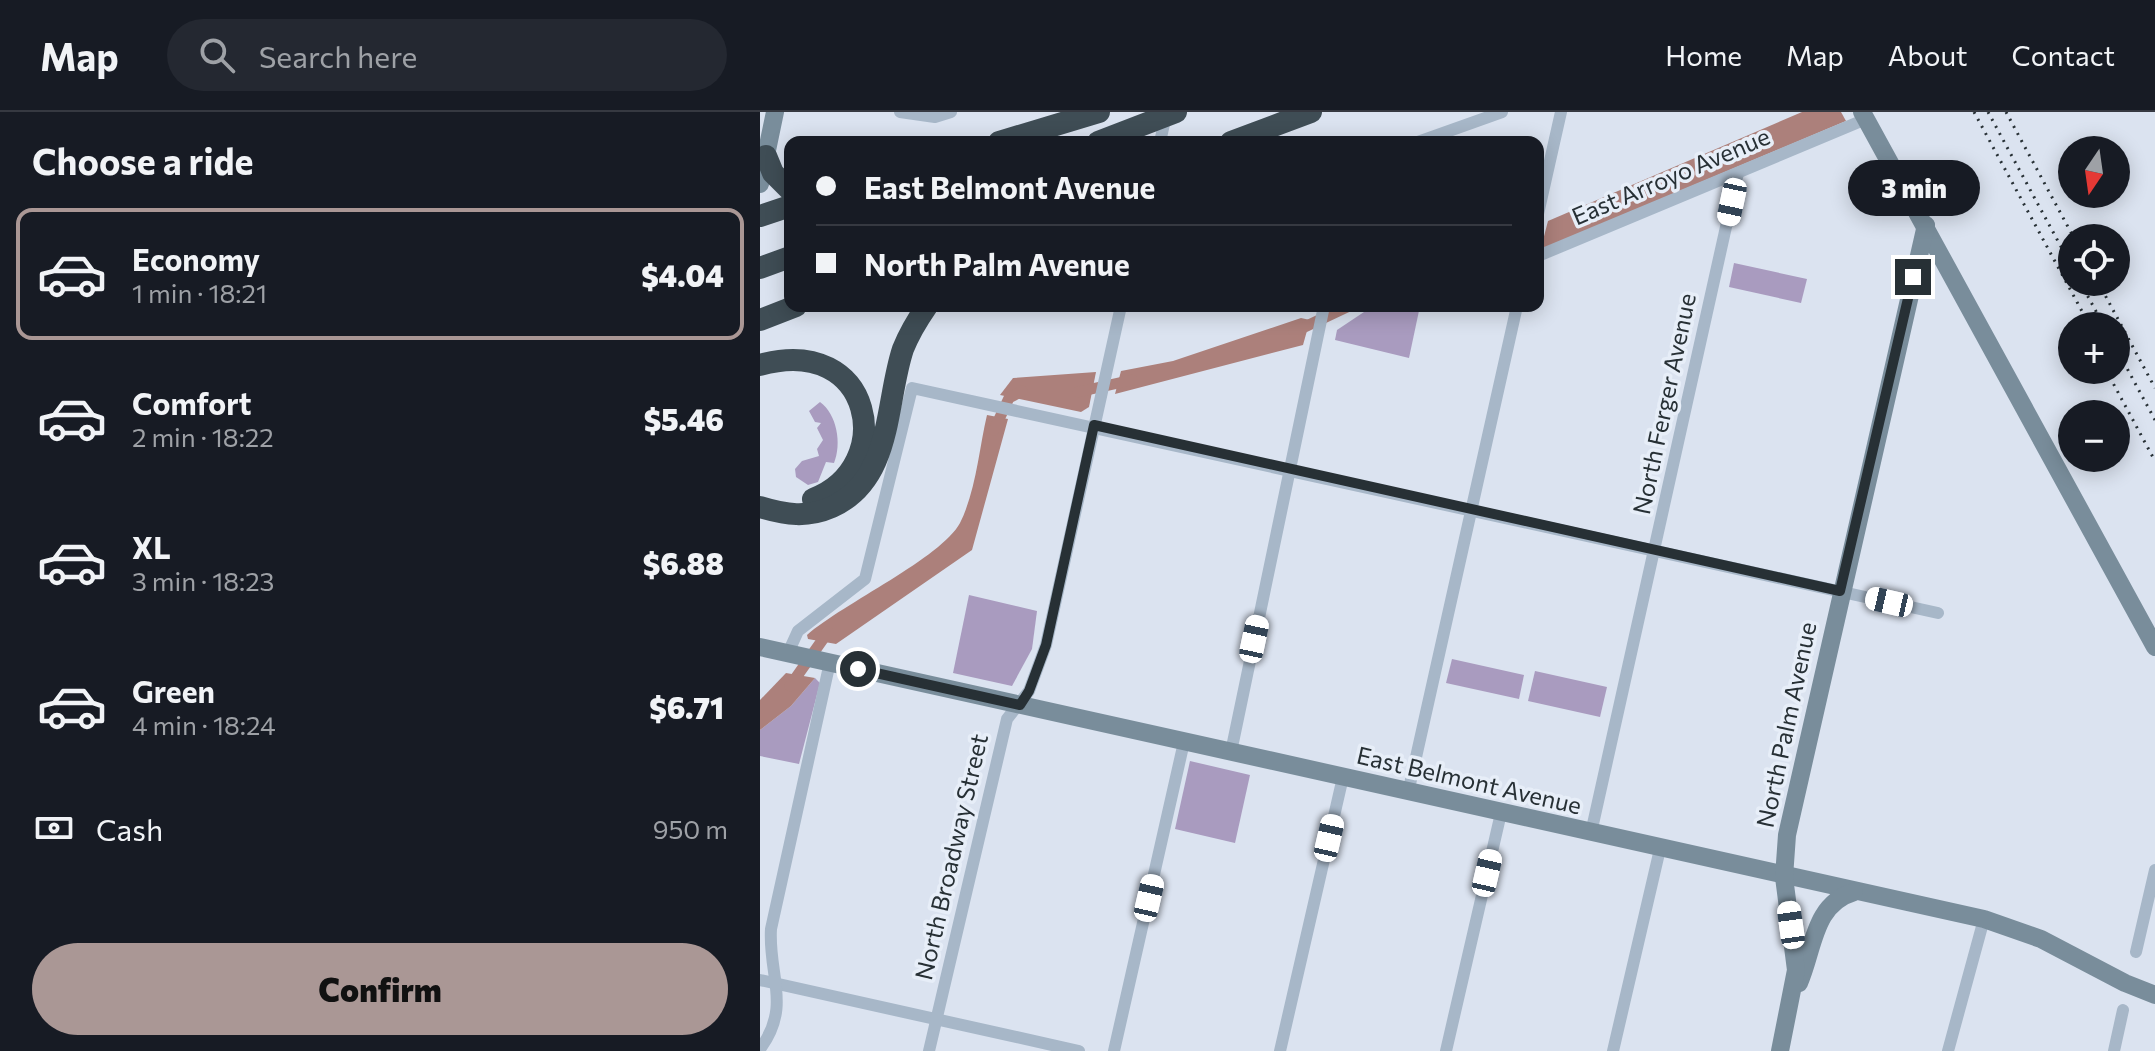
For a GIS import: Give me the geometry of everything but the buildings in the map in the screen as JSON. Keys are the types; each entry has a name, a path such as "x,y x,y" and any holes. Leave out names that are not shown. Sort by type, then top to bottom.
{"highway":[{"path":"1019,136 1099,112"},
{"path":"1114,136 1176,112"},
{"path":"1247,136 1311,112"},
{"path":"766,156 773,173 784,184"},
{"path":"760,216 784,208"},
{"path":"760,268 784,259"},
{"path":"764,498 785,515 813,514 836,505 861,485 880,452 902,353 924,312"},
{"path":"764,364 808,359 831,368 857,397 863,420 861,449 837,487 812,499 764,498"}],"main road":[{"path":"760,184 775,112"},
{"path":"1864,116 2155,647"},
{"name":"North Palm Avenue","path":"1780,1051 1793,996 1795,963 1784,877 1790,820 1926,225"},
{"name":"East Belmont Avenue","path":"760,647 1984,919 2051,943 2125,983 2155,995"},
{"path":"1793,996 1810,957 1825,909 1836,898 1854,892"}],"street":[{"path":"900,112 921,117 951,112"},
{"path":"1161,136 1167,112"},
{"path":"1435,136 1502,112"},
{"path":"1544,187 1561,112"},
{"name":"East Arroyo Avenue","path":"1544,254 1738,173 1864,116"},
{"name":"North Ferger Avenue","path":"1591,833 1738,173"},
{"name":"North Broadway Street","path":"929,1051 1007,719 1029,691 1046,645 1120,312"},
{"path":"1231,752 1323,312"},
{"path":"1408,793 1516,312"},
{"path":"792,654 798,631 865,579 912,388 1094,425 1938,613"},
{"path":"760,1049 778,1010 779,985 770,962 771,929 827,662"},
{"path":"1114,1051 1184,742"},
{"path":"1280,1051 1343,777"},
{"path":"1446,1051 1501,813"},
{"path":"1613,1051 1660,849"},
{"path":"2136,952 2155,870"},
{"path":"1948,1051 1984,919"},
{"path":"760,980 1079,1051"},
{"path":"2114,1051 2123,1010"}],"shaded area":[{"path":"1802,112 1841,112 1846,121 1545,248 1548,221"},
{"path":"1734,263 1807,279 1801,303 1729,287"},
{"path":"1364,312 1419,312 1409,358 1335,340 1337,330"},
{"path":"1301,318 1310,320 1303,345 1115,394 1121,371 1173,361"},
{"path":"1096,372 1089,407 1081,412 1000,395 1013,378"},
{"path":"820,402 834,422 838,447 834,463 826,462 818,482 808,485 796,477 795,469 802,461 819,456 817,449 823,440 817,428 821,423 815,422 809,411"},
{"path":"987,415 1008,419 972,550 836,644 808,639 807,635 823,622 913,565 949,537 960,523 970,497"},
{"path":"969,595 1037,611 1032,649 1012,686 953,673"},
{"path":"1452,659 1524,675 1519,699 1446,683"},
{"path":"1535,671 1607,687 1600,717 1528,701"},
{"path":"786,673 815,678 791,706 760,730 760,700"},
{"path":"815,678 820,683 799,764 760,756 760,730 791,706"},
{"path":"1190,761 1250,775 1235,843 1175,829"}],"waterway":[{"path":"1294,332 1336,312"},
{"path":"1078,392 1132,380"},
{"path":"994,430 1009,398 1022,391"},
{"path":"790,686 828,632"}],"railway":[{"path":"1974,112 2082,312"},
{"path":"1988,112 2058,241"},
{"path":"2006,112 2066,224"},
{"path":"2088,296 2096,312"},
{"path":"2106,296 2155,388"},
{"path":"2130,374 2155,420"},
{"path":"2114,384 2155,461"}],"route":[{"path":"858,669 1020,705 1029,691 1046,645 1094,425 1840,591 1913,277"}]}
